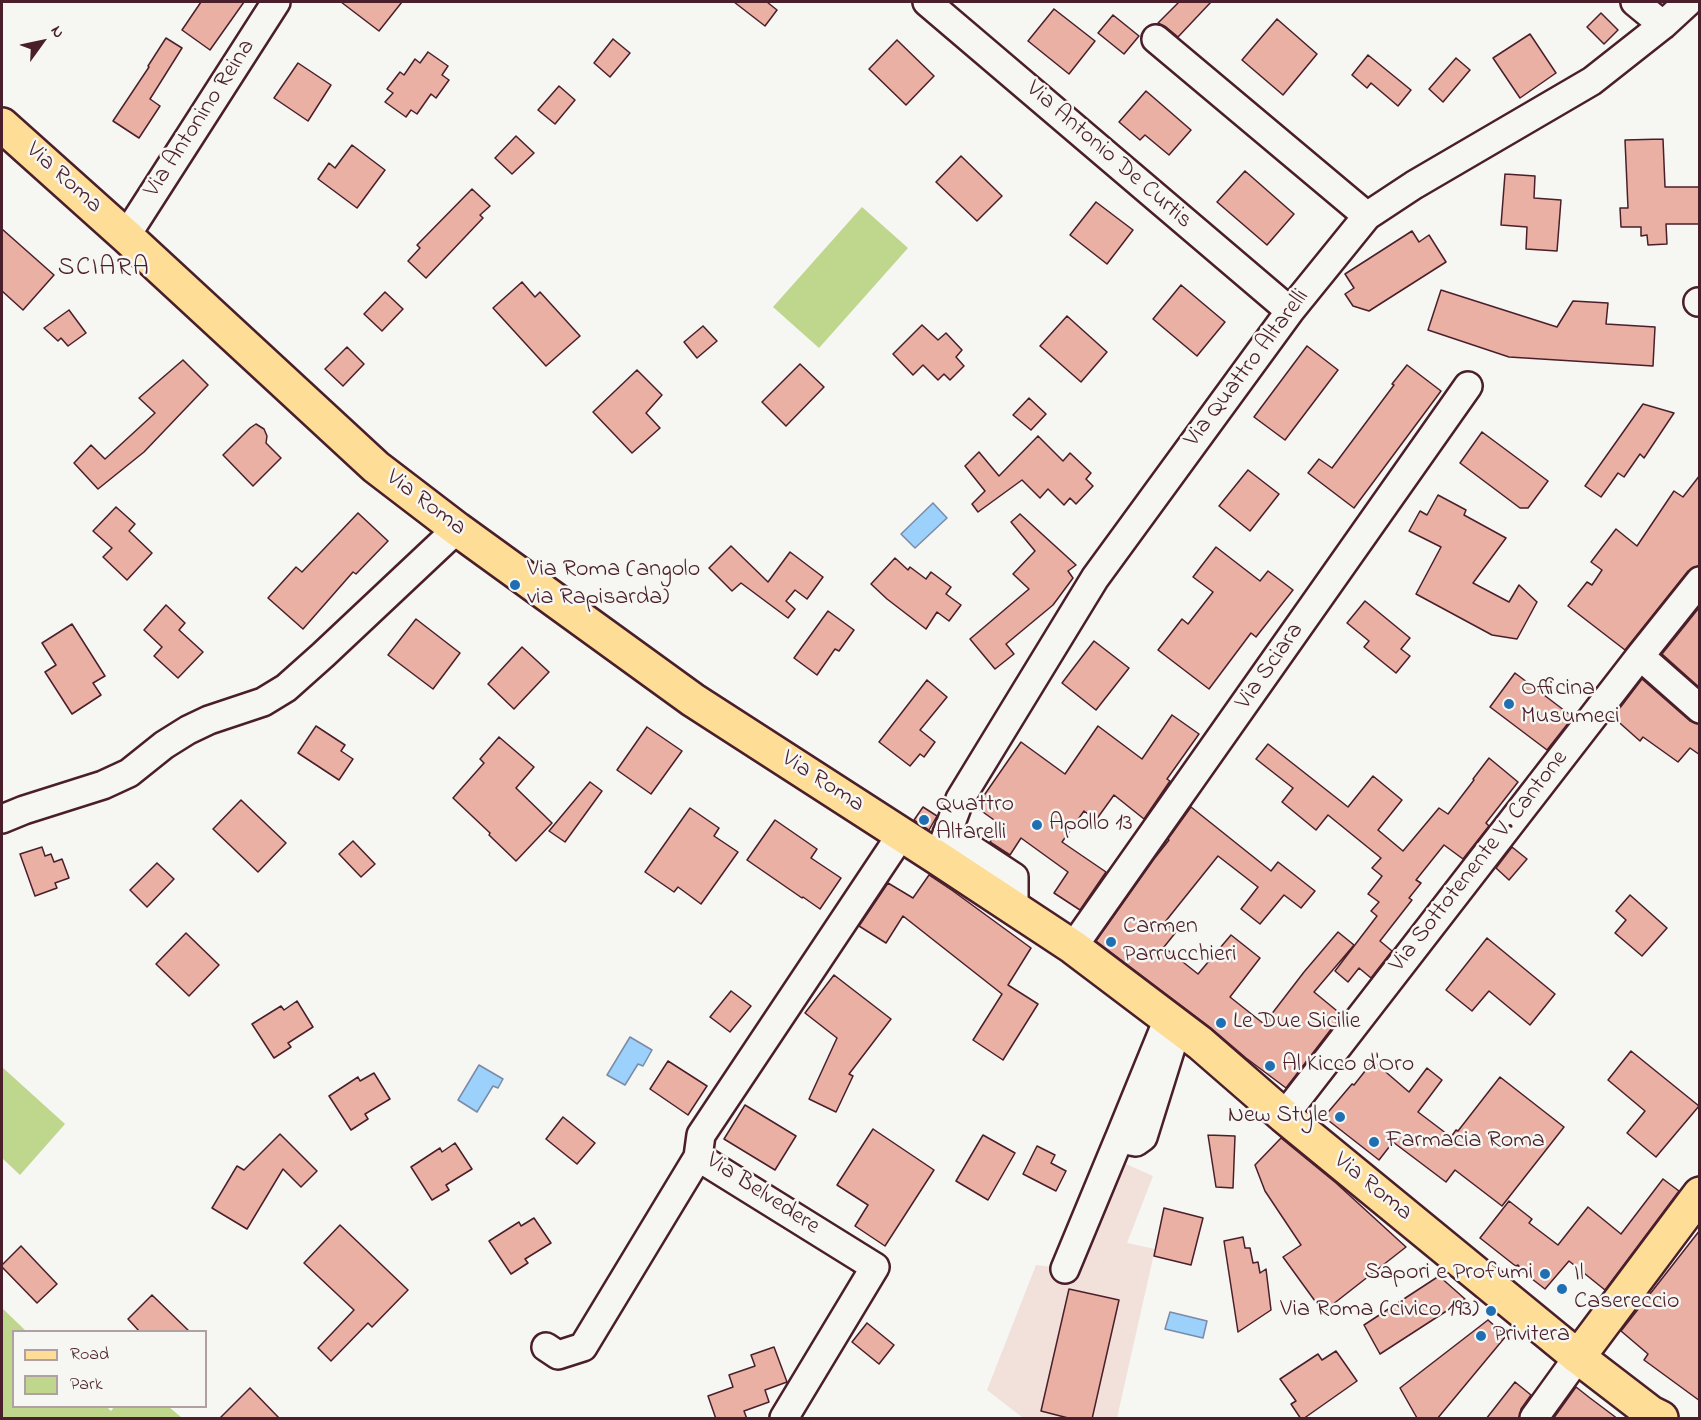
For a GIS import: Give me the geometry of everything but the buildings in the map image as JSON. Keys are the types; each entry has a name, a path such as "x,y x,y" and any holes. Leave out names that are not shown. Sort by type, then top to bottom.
{"main road":[{"name":"Via Roma","path":"4,131 126,236 376,466 457,529 693,700 901,835 943,846 1014,908 1073,947 1200,1043 1284,1116 1578,1357 1661,1419"},
{"path":"1578,1357 1700,1194"}],"street":[{"name":"Via Antonino Reina","path":"126,236 276,2"},
{"name":"Via Antonio De Curtis","path":"927,2 1290,311"},
{"path":"1635,2 1663,25"},
{"name":"Via Quattro Altarelli","path":"943,846 960,799 1095,578 1290,311 1367,216 1414,185 1592,81 1663,25 1688,2"},
{"path":"1156,39 1367,216"},
{"name":"Via Sciara","path":"1073,947 1468,386"},
{"path":"2,819 103,785 129,773 164,745 188,730 209,720 263,702 286,688 457,529"},
{"name":"Via Sottotenente V. Cantone","path":"1284,1116 1700,581"},
{"path":"1640,656 1700,709"},
{"name":"Via Belvedere","path":"784,1419 876,1267 698,1156 701,1135 901,835"},
{"path":"1065,1269 1119,1139 1136,1142 1143,1137 1173,1022"},
{"path":"546,1347 558,1355 583,1347 698,1156"},
{"path":"1534,1419 1578,1357"}],"shaded area":[{"path":"1126,1164 1153,1176 1127,1243 1155,1249 1117,1418 1023,1418 987,1390 1036,1265 1080,1270"}],"green space":[{"path":"862,207 908,248 819,348 773,307"},
{"path":"2,1067 65,1124 20,1175 2,1158"},
{"path":"2,1308 25,1330 12,1330 12,1408 108,1408 111,1411 113,1408 170,1408 182,1418 2,1418"}],"water":[{"path":"933,503 947,518 915,548 901,534"},
{"path":"630,1037 652,1050 643,1066 638,1064 625,1085 607,1075"},
{"path":"479,1065 503,1079 498,1088 493,1086 477,1112 458,1100"},
{"path":"1170,1312 1207,1321 1203,1338 1165,1329"}],"place":[{"name":"Via Roma (angolo via Rapisarda)","path":"515,585"},
{"name":"Officina Musumeci","path":"1509,704"},
{"name":"Quattro Altarelli","path":"924,820"},
{"name":"Apollo 13","path":"1037,825"},
{"name":"Carmen Parrucchieri","path":"1111,942"},
{"name":"Le Due Sicilie","path":"1221,1023"},
{"name":"Al Kicco d'Oro","path":"1270,1066"},
{"name":"New Style","path":"1340,1117"},
{"name":"Farmacia Roma","path":"1374,1142"},
{"name":"Sapori e Profumi","path":"1545,1274"},
{"name":"Il Casereccio","path":"1562,1289"},
{"name":"Via Roma (civico 193)","path":"1491,1311"},
{"name":"Privitera","path":"1481,1336"}],"district":[{"name":"SCIARA","path":"104,270"}]}
